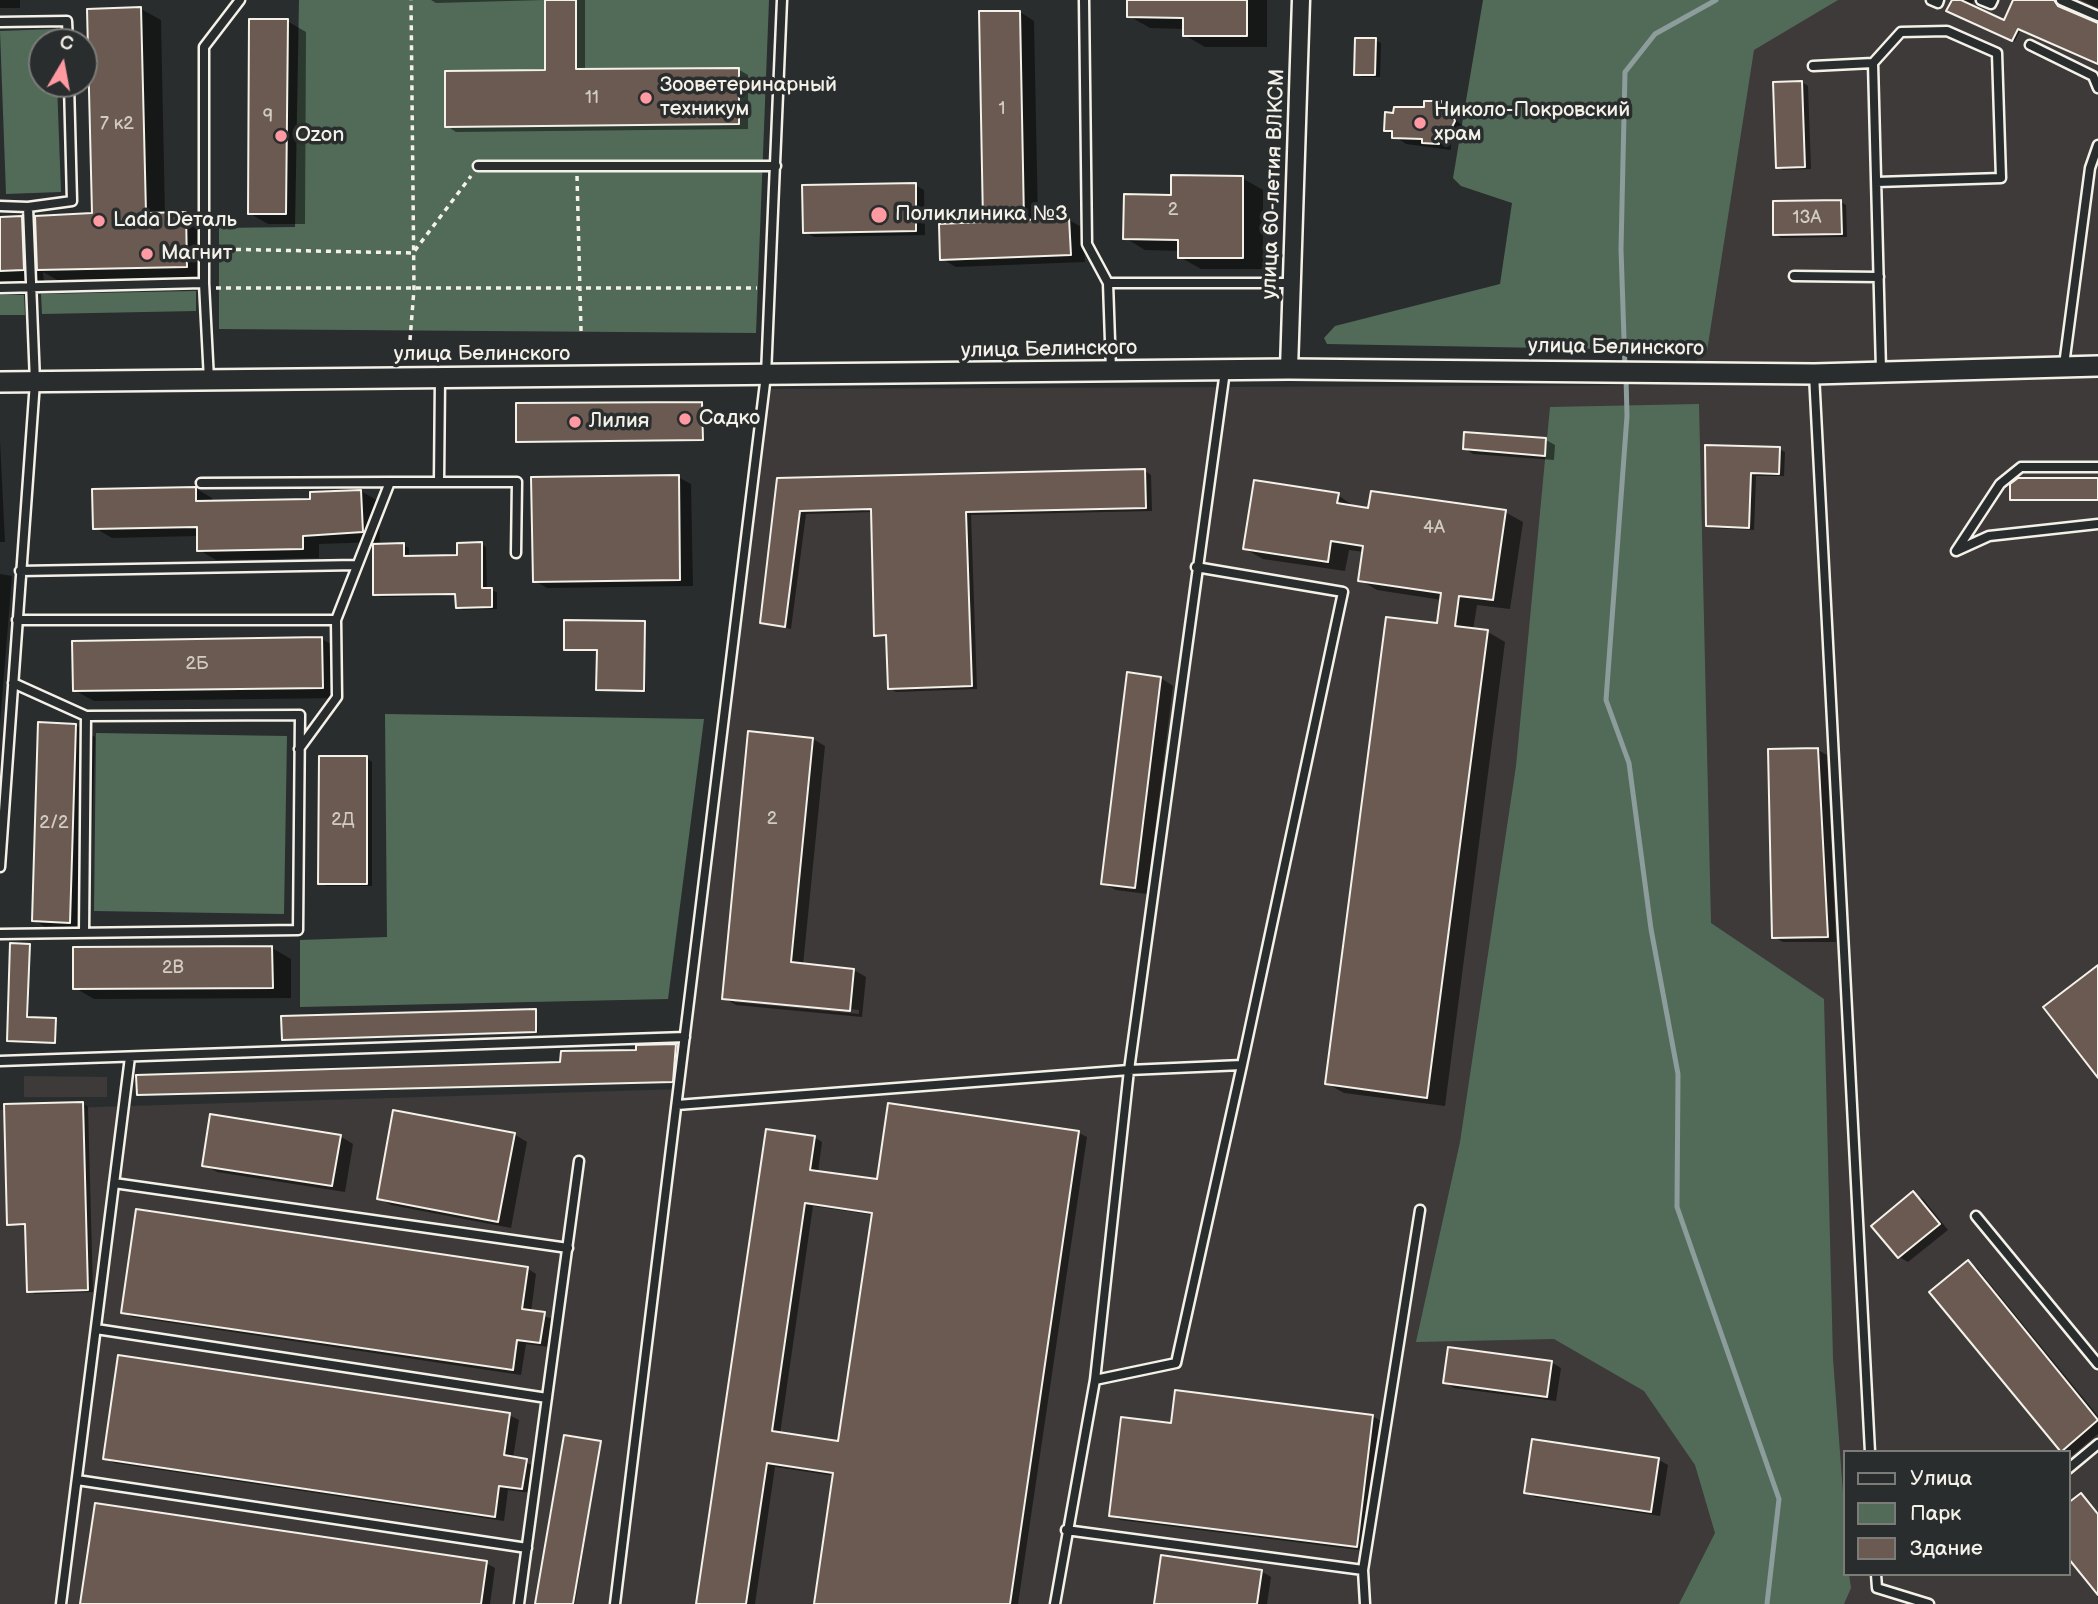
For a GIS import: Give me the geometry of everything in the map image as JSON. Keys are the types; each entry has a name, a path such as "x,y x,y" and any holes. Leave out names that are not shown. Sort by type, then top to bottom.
{"street":[{"name":"улица 60-летия ВЛКСМ","path":"1289,369 1301,0"},
{"name":"улица Белинского","path":"0,382 1289,369 1637,370 1814,374 2098,366"}],"lane":[{"path":"209,380 204,284 204,47 240,0"},
{"path":"615,1604 766,375 782,0"},
{"path":"1084,0 1087,244 1108,283 1111,372"},
{"path":"1931,0 1938,3 1939,0"},
{"path":"1981,0 1992,4 1993,0"},
{"path":"2061,0 2098,16"},
{"path":"0,22 67,20 67,28"},
{"path":"1877,182 2001,178 1997,53 1947,31 1901,32 1873,63 1881,373"},
{"path":"2029,45 2093,76 2098,88"},
{"path":"1813,66 1873,63"},
{"path":"0,206 28,207 72,201 69,98"},
{"path":"2064,365 2090,168 2098,145"},
{"path":"478,166 776,166"},
{"path":"0,867 34,382 28,207"},
{"path":"1794,276 1879,277"},
{"path":"1108,283 1291,283"},
{"path":"0,288 204,284"},
{"path":"1055,1604 1066,1530 1095,1380 1129,1070 1225,371"},
{"path":"1814,374 1870,1450"},
{"path":"439,481 440,378"},
{"path":"2098,467 2021,467 2000,484 1956,551 1989,536 2098,524"},
{"path":"299,749 337,698 336,620 390,482"},
{"path":"201,483 517,482 516,553"},
{"path":"20,571 356,565"},
{"path":"1095,1380 1176,1363 1343,592 1196,567"},
{"path":"17,620 336,620"},
{"path":"0,934 298,930 300,715 86,716 13,683"},
{"path":"84,933 86,716"},
{"path":"0,1061 685,1037"},
{"path":"61,1604 130,1057"},
{"path":"677,1105 1129,1070 1242,1065"},
{"path":"519,1604 579,1161"},
{"path":"114,1183 568,1248"},
{"path":"1365,1604 1363,1570 1420,1210"},
{"path":"1976,1216 2098,1364"},
{"path":"96,1329 547,1398"},
{"path":"2070,1467 2098,1444"},
{"path":"77,1480 527,1548"},
{"path":"1066,1530 1363,1570"},
{"path":"1876,1576 1877,1588 1929,1604"}],"path":[{"path":"410,340 414,289 411,0"},
{"path":"413,253 478,166"},
{"path":"577,166 578,288 582,331"},
{"path":"204,248 413,253"},
{"path":"204,284 219,289 771,288"}],"shaded area":[{"path":"1760,0 2098,0 2098,1604 0,1604 0,1110 682,1089 767,389 1692,385"},
{"path":"24,1076 107,1077 107,1097 24,1097"}],"green space":[{"path":"299,0 769,0 756,333 219,329 219,228 295,227"},
{"path":"1483,0 1838,0 1754,50 1707,351 1327,344 1324,338 1335,326 1500,284 1512,203 1461,186 1453,178"},
{"path":"28,30 28,98 58,98 61,192 6,194 0,31"},
{"path":"196,291 196,311 42,314 41,294"},
{"path":"0,295 24,295 25,315 0,315"},
{"path":"1699,404 1711,923 1824,999 1833,1359 1842,1479 1842,1576 1849,1576 1851,1588 1844,1604 1679,1604 1715,1533 1695,1465 1644,1391 1554,1339 1416,1342 1460,1142 1516,766 1550,407"},
{"path":"385,714 704,719 668,999 300,1007 300,940 387,937"},
{"path":"96,733 287,736 284,914 94,911"}],"building":[{"path":"545,0 576,0 576,69 739,68 739,124 445,127 445,71 545,70"},
{"path":"1127,0 1247,0 1247,36 1183,36 1183,18 1127,17"},
{"path":"1952,0 1961,0 2004,20 2013,0 2054,0 2058,6 2098,23 2098,64 2018,29 2012,41 1946,11"},
{"path":"141,7 146,213 186,212 187,267 37,270 35,216 92,213 89,98 98,98 98,28 87,28 87,9"},
{"path":"979,11 1020,11 1024,220 1069,218 1071,255 940,260 939,224 983,222"},
{"path":"249,19 288,19 286,214 248,214"},
{"path":"1355,38 1376,38 1375,75 1354,75"},
{"path":"1802,81 1805,167 1776,168 1773,82"},
{"name":"Николо-Покровский храм","path":"1424,101 1441,101 1441,111 1453,116 1455,121 1450,131 1439,132 1439,144 1422,143 1422,139 1392,138 1392,131 1384,131 1385,112 1393,113 1394,107 1424,107"},
{"path":"1171,175 1243,176 1243,258 1178,258 1178,240 1123,239 1124,194 1171,195"},
{"path":"916,183 916,231 803,233 802,185"},
{"path":"1841,200 1842,234 1773,235 1773,201"},
{"path":"22,216 24,270 0,271 0,217"},
{"path":"702,402 703,440 516,442 516,403"},
{"path":"1464,432 1546,438 1545,456 1463,449"},
{"path":"1705,445 1780,447 1779,474 1751,473 1749,528 1706,526"},
{"path":"1145,469 1146,508 966,512 972,686 888,689 886,635 874,636 871,509 800,511 785,627 760,623 777,478"},
{"path":"679,475 680,580 533,582 531,477"},
{"path":"2018,478 2098,478 2098,500 2010,500 2010,484"},
{"path":"1254,480 1339,493 1337,503 1368,508 1371,491 1506,510 1493,600 1459,596 1455,626 1488,630 1427,1098 1325,1084 1386,617 1437,623 1441,593 1358,581 1363,546 1331,541 1328,562 1243,549"},
{"path":"196,487 196,501 310,499 310,492 361,490 363,532 303,536 303,549 197,551 197,527 93,529 92,489"},
{"path":"482,542 482,588 492,588 492,607 456,608 455,594 373,595 373,544 404,543 404,556 457,555 457,543"},
{"path":"564,620 645,621 644,691 596,690 597,650 564,650"},
{"path":"322,637 323,688 73,691 72,641"},
{"path":"1127,672 1161,677 1135,888 1101,884"},
{"path":"38,722 76,724 70,923 32,921"},
{"path":"748,731 813,738 791,962 854,969 850,1011 722,999"},
{"path":"1818,748 1828,937 1772,938 1768,749"},
{"path":"319,756 367,756 367,884 318,884"},
{"path":"10,943 30,944 27,1017 56,1018 55,1043 7,1041"},
{"path":"272,946 273,988 73,989 73,947"},
{"path":"2098,965 2098,1078 2043,1007"},
{"path":"536,1009 536,1032 282,1040 281,1016"},
{"path":"676,1044 673,1082 137,1095 136,1075 560,1062 561,1051 636,1050 636,1045"},
{"path":"83,1102 88,1290 27,1292 25,1224 7,1225 4,1104"},
{"path":"888,1103 1079,1131 1010,1604 814,1604 833,1473 767,1463 746,1604 696,1604 766,1129 815,1136 810,1170 877,1179","holes":["805,1203 872,1213 838,1441 772,1431"]},
{"path":"393,1110 515,1133 498,1222 377,1199"},
{"path":"210,1114 341,1135 332,1186 202,1166"},
{"path":"1913,1191 1940,1224 1898,1258 1871,1226"},
{"path":"136,1209 528,1267 522,1309 545,1312 540,1343 517,1340 513,1370 121,1313"},
{"path":"1968,1260 2098,1420 2063,1450 2059,1450 1929,1292"},
{"path":"1448,1347 1552,1361 1547,1397 1443,1383"},
{"path":"118,1355 510,1413 504,1455 527,1459 522,1489 499,1486 495,1517 103,1459"},
{"path":"1175,1390 1373,1415 1357,1547 1109,1516 1121,1417 1171,1423"},
{"path":"564,1435 601,1441 573,1604 535,1604"},
{"path":"1532,1439 1659,1458 1651,1512 1524,1493"},
{"path":"2081,1493 2098,1514 2098,1595 2070,1560 2070,1501"},
{"path":"95,1503 487,1561 481,1604 80,1604"},
{"path":"1161,1555 1262,1570 1257,1604 1154,1604"}],"waterway":[{"path":"1625,368 1621,249 1625,72 1655,34 1716,0"},
{"path":"1626,377 1627,416 1606,700 1629,763 1651,929 1678,1074 1677,1207 1779,1499 1767,1604"}],"place":[{"name":"Зооветеринарный техникум","path":"646,98"},
{"name":"Николо-Покровский храм","path":"1420,123"},
{"name":"Ozon","path":"281,136"},
{"name":"Поликлиника №3","path":"879,215"},
{"name":"Lada Dеталь","path":"99,221"},
{"name":"Магнит","path":"147,254"},
{"name":"Садко","path":"685,419"},
{"name":"Лилия","path":"575,422"}]}
